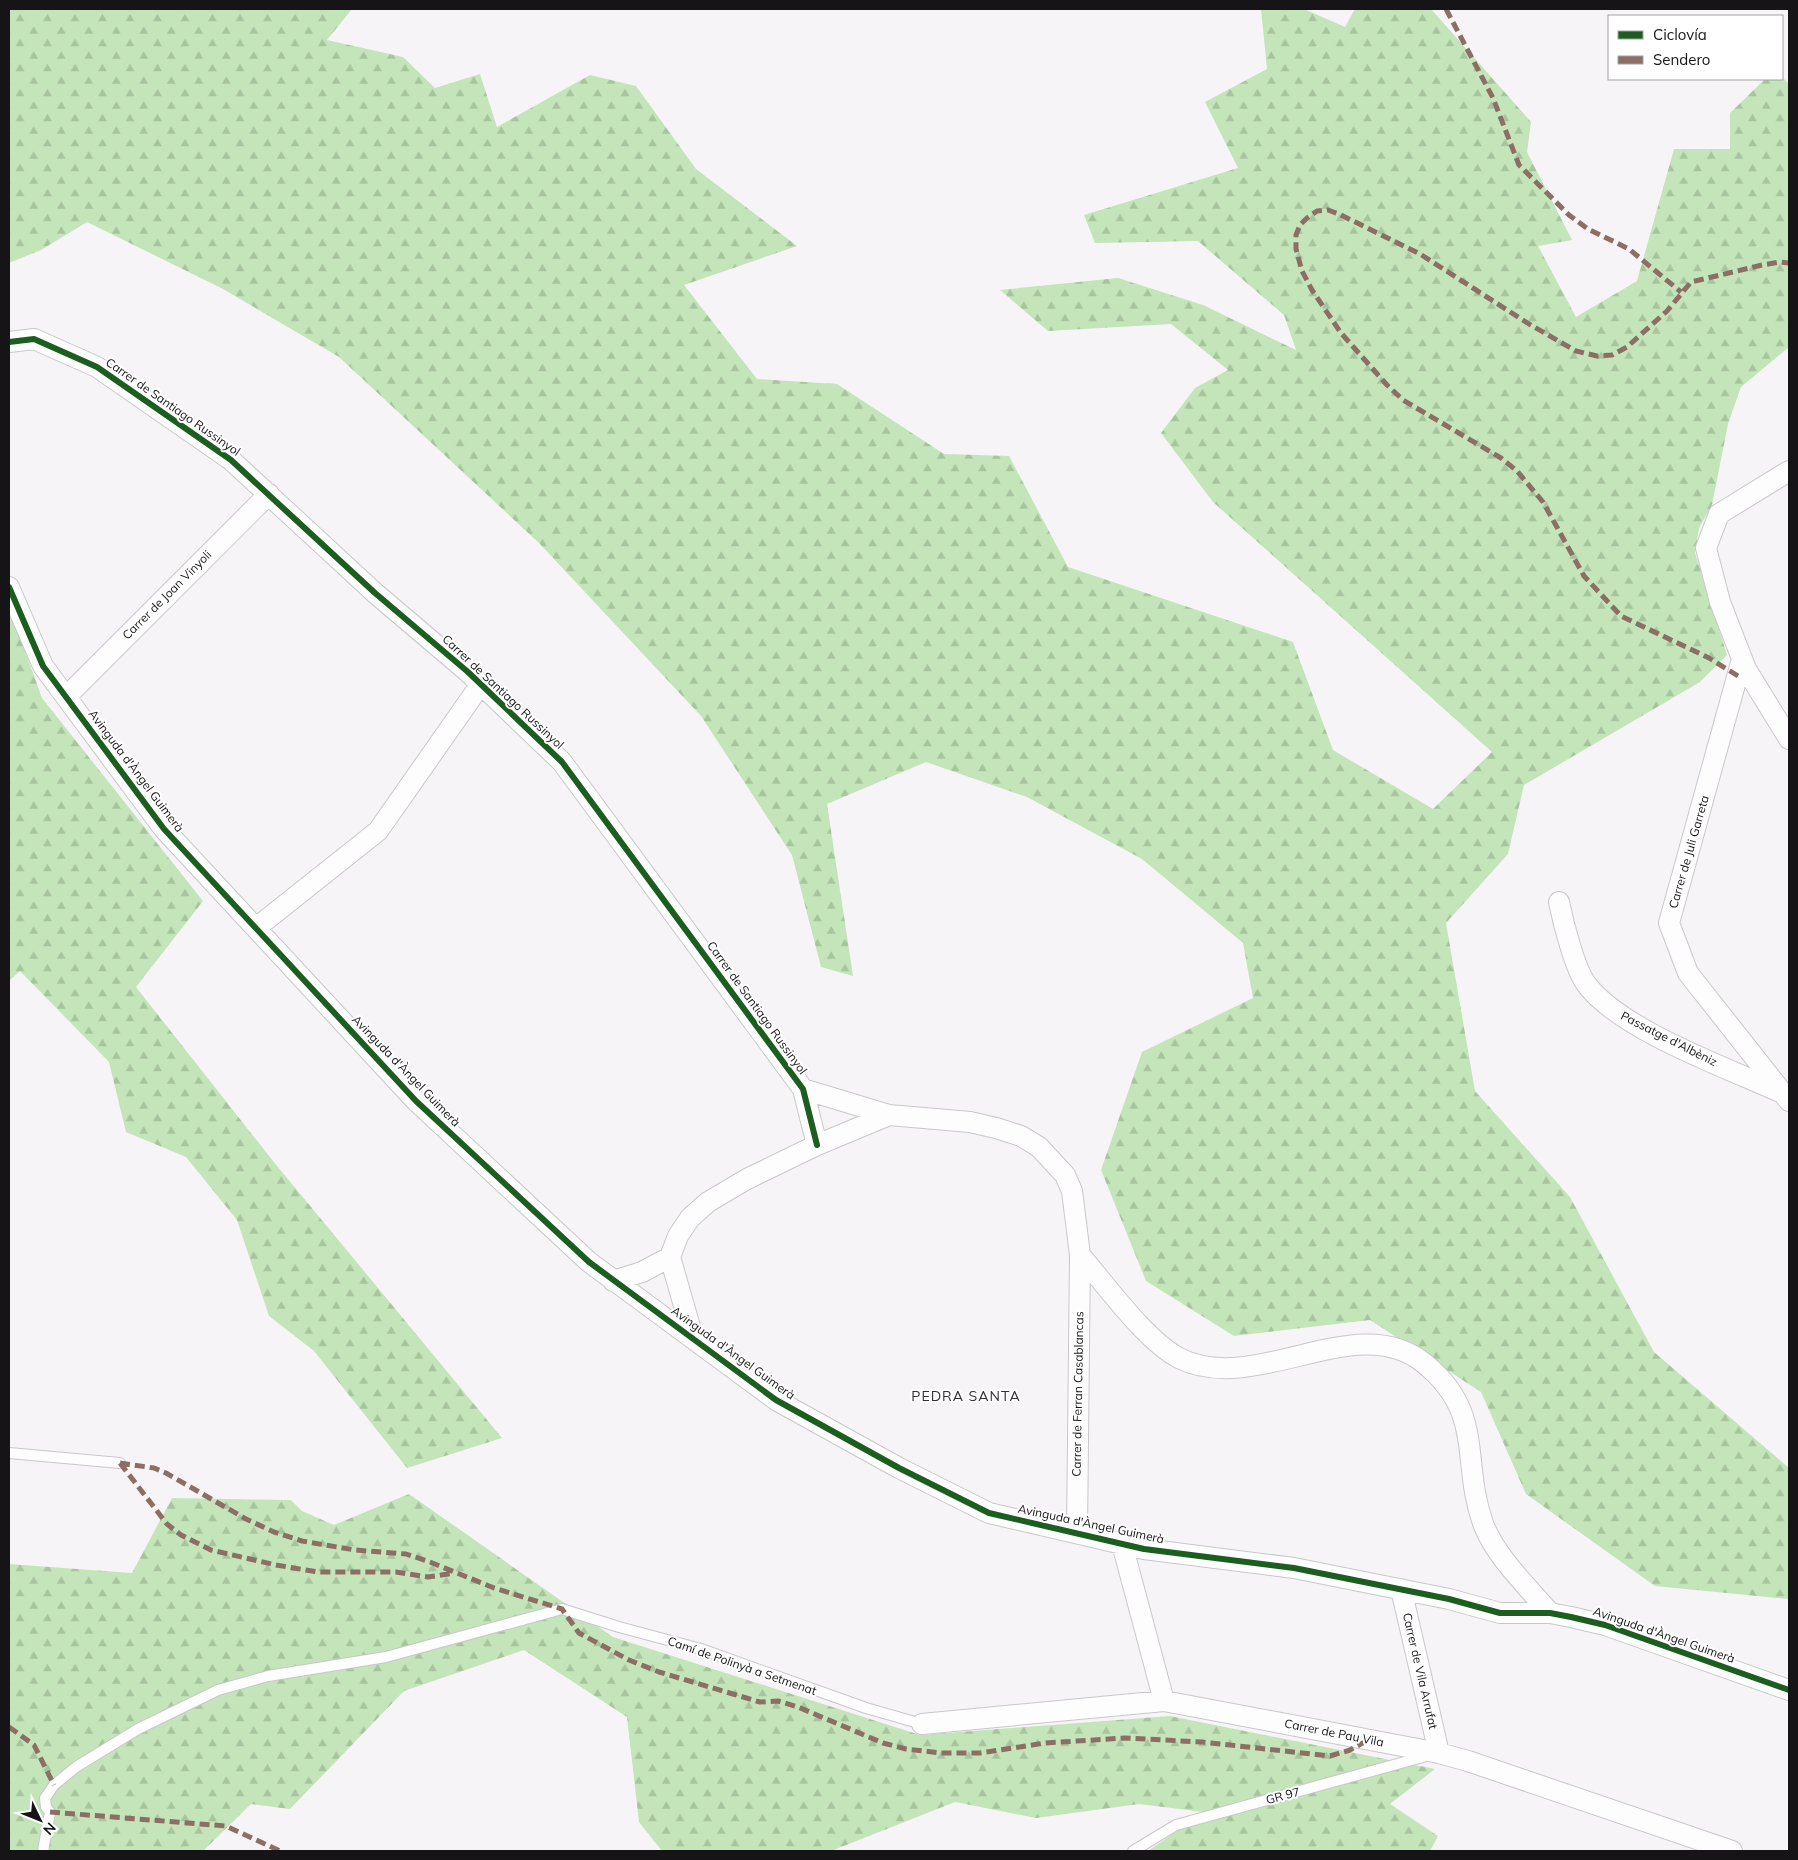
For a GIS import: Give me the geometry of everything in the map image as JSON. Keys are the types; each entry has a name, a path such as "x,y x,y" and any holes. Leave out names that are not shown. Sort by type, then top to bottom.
{"street":[{"name":"Carrer de Santiago Russinyol","path":"9,342 34,339 97,367 231,460 375,594 481,684 562,762 803,1089 817,1144"},
{"path":"1789,471 1719,514 1706,548 1720,602 1742,659 1789,739"},
{"name":"Carrer de Joan Vinyoli","path":"66,697 269,494"},
{"name":"Avinguda d'Àngel Guimerà","path":"9,588 43,666 164,829 416,1101 589,1262 776,1400 899,1468 988,1513 1122,1544 1294,1568 1401,1589 1500,1613 1550,1613 1605,1625 1789,1690"},
{"name":"Carrer de Juli Garreta","path":"1742,659 1669,923 1688,973 1787,1098"},
{"path":"256,928 378,831 481,684"},
{"name":"Passatge d'Albèniz","path":"1559,902 1564,930 1586,985 1618,1014 1656,1035 1787,1098"},
{"path":"803,1089 889,1115 970,1122 996,1128 1021,1136 1039,1147 1065,1175 1072,1191 1080,1255 1158,1345 1181,1358 1209,1367 1242,1367 1358,1344 1383,1344 1403,1350 1424,1362 1455,1397 1464,1414 1468,1432 1476,1503 1485,1528 1500,1553 1550,1613"},
{"path":"613,1281 642,1272 670,1257 683,1227 708,1202 817,1144 889,1115"},
{"name":"Carrer de Ferran Casablancas","path":"1077,1533 1080,1255"},
{"path":"670,1257 693,1337"},
{"path":"1122,1544 1164,1700"},
{"name":"Carrer de Vila Arrufat","path":"1401,1589 1439,1753"},
{"name":"Carrer de Pau Vila","path":"922,1724 1164,1700 1439,1753 1732,1851"}],"lane":[{"path":"9,1453 120,1463"},
{"name":"Camí de Polinyà a Setmenat","path":"43,1851 50,1812 46,1807 45,1798 54,1785 76,1767 138,1729 218,1690 268,1676 386,1658 562,1609 619,1628 701,1649 866,1708 922,1724"},
{"name":"GR 97","path":"1133,1851 1176,1824 1439,1753"}],"green space":[{"path":"9,9 352,9 327,40 403,57 435,88 480,74 497,127 590,75 636,86 696,169 797,246 684,285 757,379 837,384 944,454 1009,456 1068,567 1293,642 1333,750 1433,809 1492,752 1213,502 1161,433 1195,388 1228,370 1171,324 1048,331 1000,290 1118,278 1203,305 1296,350 1284,315 1198,241 1095,243 1084,215 1238,168 1205,102 1267,69 1261,9 1304,9 1345,27 1355,9 1431,9 1531,122 1527,152 1572,240 1538,246 1576,317 1637,281 1674,149 1730,149 1730,113 1764,80 1783,80 1783,78 1789,84 1789,347 1741,387 1728,424 1712,505 1699,528 1695,553 1727,655 1700,682 1524,785 1508,854 1446,923 1475,1091 1570,1197 1654,1352 1789,1468 1789,1599 1655,1586 1526,1494 1481,1392 1370,1320 1234,1336 1146,1281 1101,1170 1142,1052 1253,998 1243,943 1142,859 1027,797 926,762 827,804 853,976 821,967 792,855 701,716 539,543 339,357 223,289 87,222 41,250 9,263"},
{"path":"9,607 42,698 203,901 136,987 273,1161 502,1438 407,1468 314,1351 269,1316 237,1220 186,1157 126,1132 109,1062 20,971 9,981"},
{"path":"409,1494 613,1637 920,1735 1170,1716 1435,1769 1390,1804 1438,1836 1430,1851 1148,1851 1204,1812 1139,1804 1036,1818 955,1802 831,1851 662,1851 639,1822 627,1717 524,1650 404,1691 290,1809 251,1804 203,1851 9,1851 9,1564 132,1573 172,1498 291,1500 302,1511 334,1525"}],"marked path":[{"path":"1446,9 1493,98 1519,165 1569,215 1588,229 1629,249 1681,292"},
{"path":"1738,676 1709,658 1621,616 1584,576 1543,502 1517,471 1501,458 1403,400 1387,385 1341,333 1312,290 1302,271 1296,249 1296,235 1300,225 1317,211 1328,210 1339,214 1420,254 1529,324 1576,351 1597,356 1612,355 1627,347 1667,311 1691,282 1762,265 1780,262 1789,263"},
{"path":"120,1463 154,1468 166,1473 246,1519 274,1532 302,1541 355,1550 406,1554 494,1588 562,1609 579,1633 629,1660 659,1672 760,1702 778,1701 798,1707 883,1743 906,1749 941,1753 980,1753 1045,1743 1125,1738 1202,1742 1330,1756 1350,1750 1368,1740"},
{"path":"120,1463 167,1524 181,1535 211,1550 276,1565 318,1572 396,1572 428,1577 454,1573"},
{"path":"9,1727 34,1745 54,1785"},
{"path":"50,1812 226,1826 280,1851"}],"cycle path":[{"path":"9,342 34,339 97,367 231,460 375,593 468,672 562,762 803,1089 817,1145"},
{"path":"9,587 43,666 164,829 416,1101 589,1262 776,1400 899,1468 989,1513 1144,1549 1294,1568 1449,1599 1500,1613 1550,1613 1571,1617 1605,1625 1789,1690"}],"district":[{"name":"PEDRA SANTA","path":"966,1396"}]}
